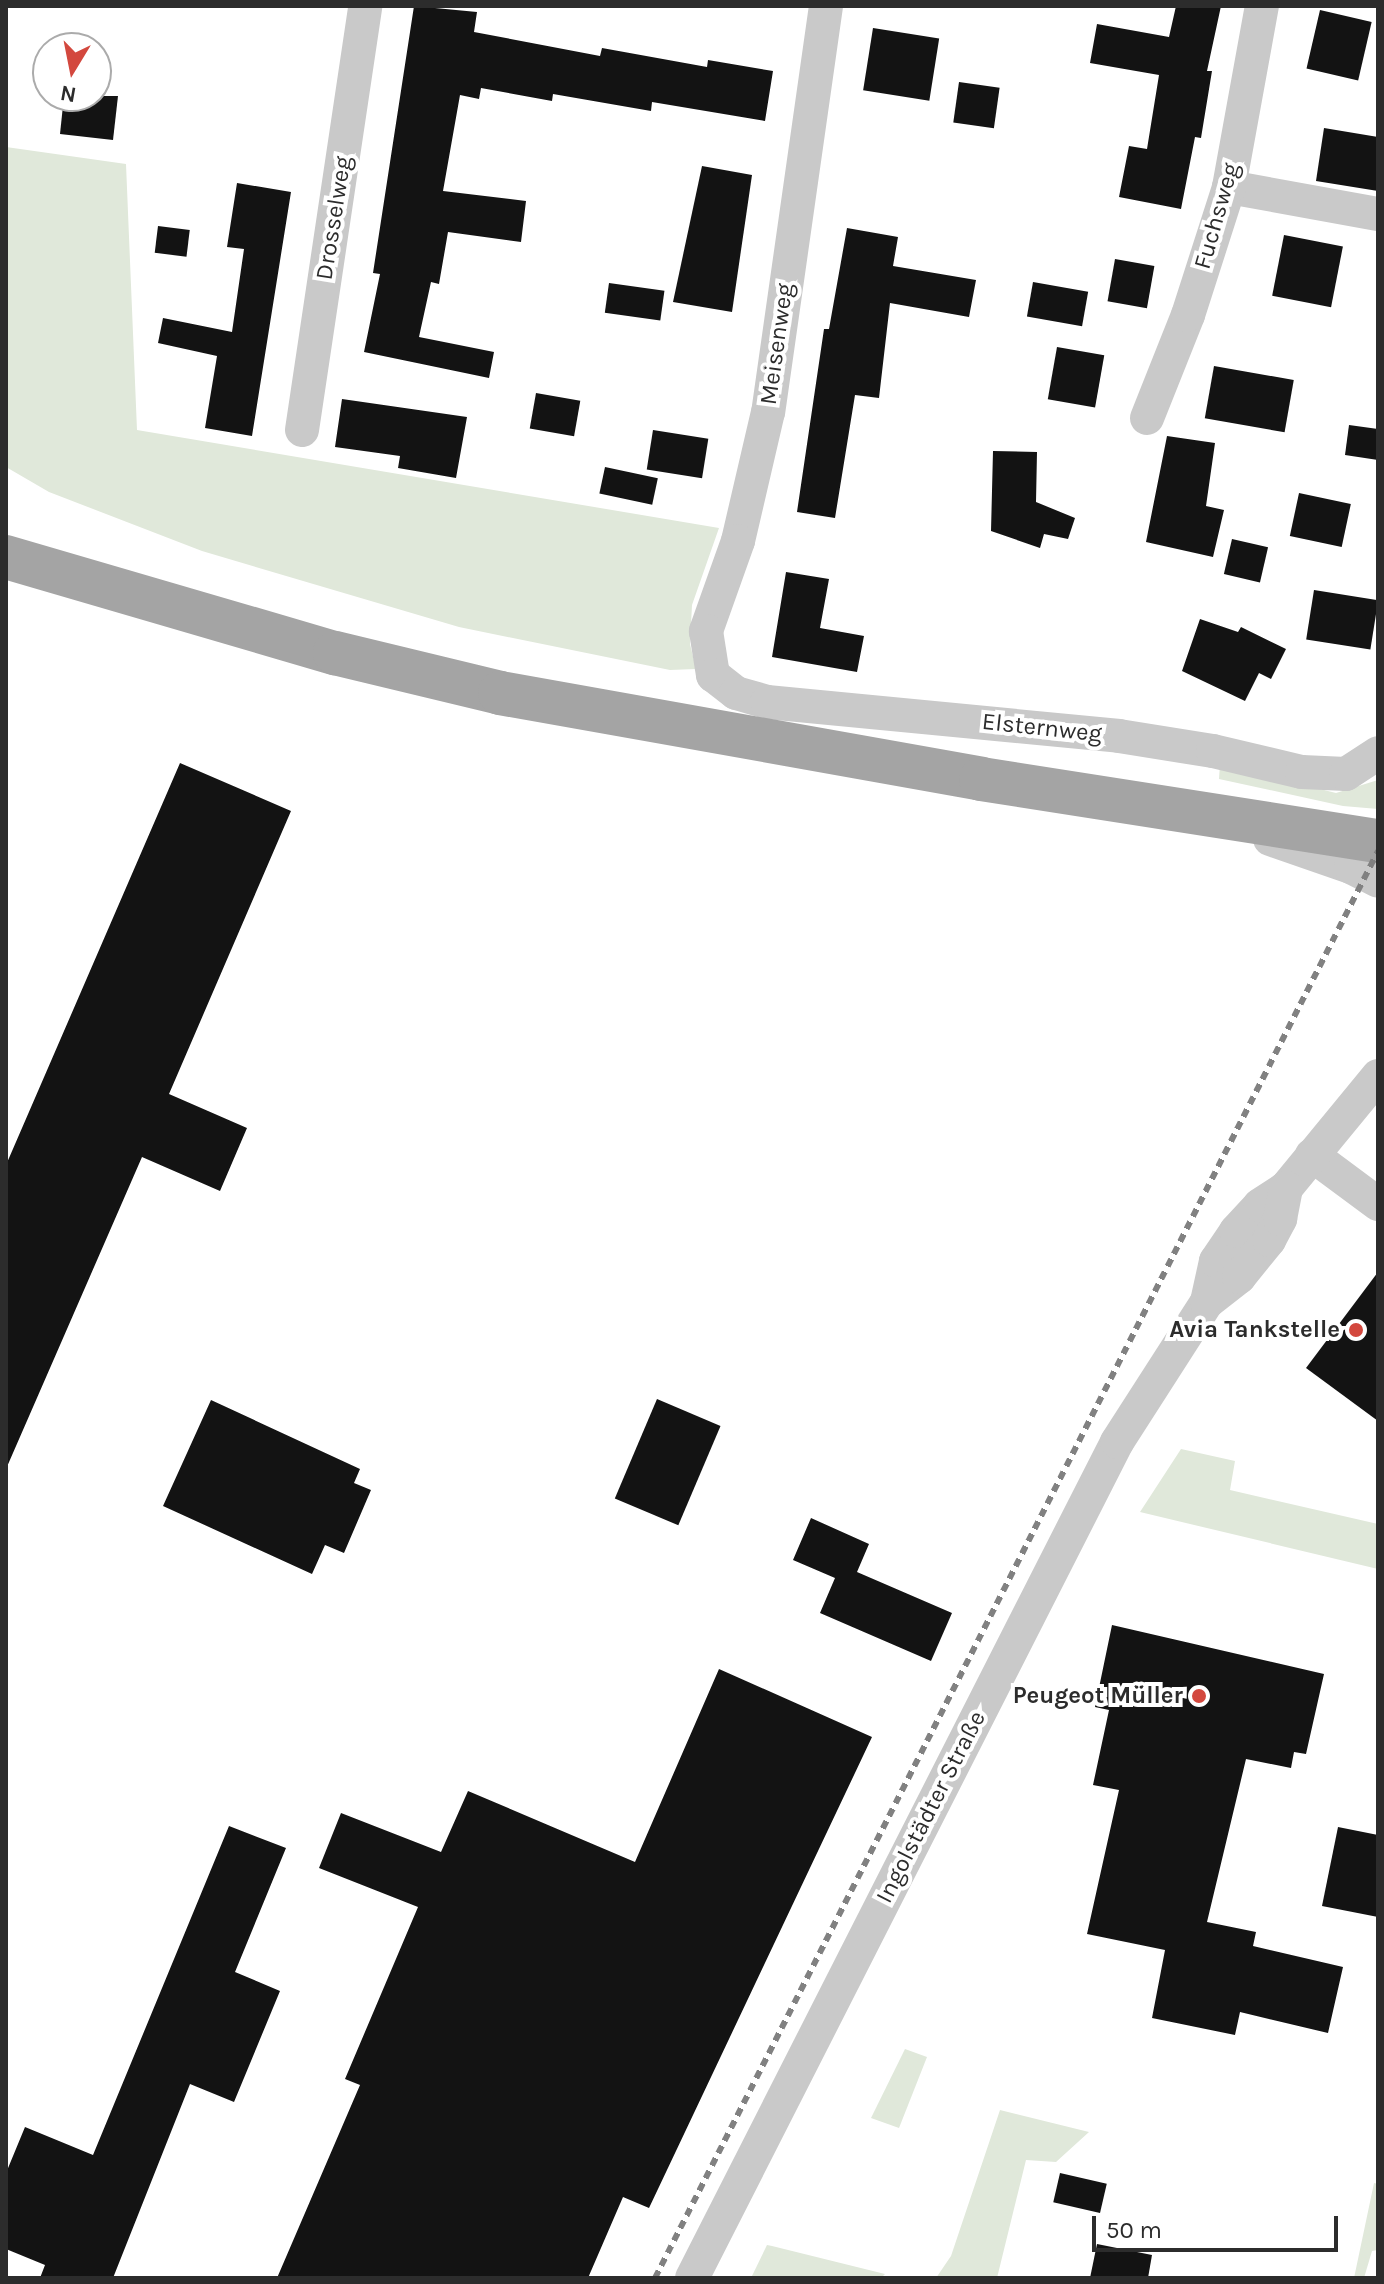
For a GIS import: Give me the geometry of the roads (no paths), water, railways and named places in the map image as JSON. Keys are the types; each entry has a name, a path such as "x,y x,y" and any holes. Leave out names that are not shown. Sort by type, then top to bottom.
{"main road":[{"path":"6,557 335,653 500,693 713,733 1378,841"}],"street":[{"name":"Drosselweg","path":"302,430 365,6"},
{"name":"Meisenweg","path":"713,675 706,631 738,541 768,412 826,6"},
{"name":"Fuchsweg","path":"1147,418 1188,315 1229,187 1262,6"},
{"path":"1229,187 1378,214"},
{"name":"Elsternweg","path":"713,675 736,693 767,702 1132,737 1213,751 1302,772 1346,774 1375,757"},
{"path":"1206,815 1351,867 1378,881"},
{"name":"Ingolstädter Straße","path":"692,2278 1089,1494 1135,1412 1207,1302 1239,1277 1269,1240 1280,1219 1286,1188 1378,1076"},
{"path":"1312,1155 1378,1204"}],"railway":[{"path":"655,2278 1378,851"}],"place":[{"name":"Avia Tankstelle","path":"1356,1330"},
{"name":"Peugeot Müller","path":"1199,1696"}]}
